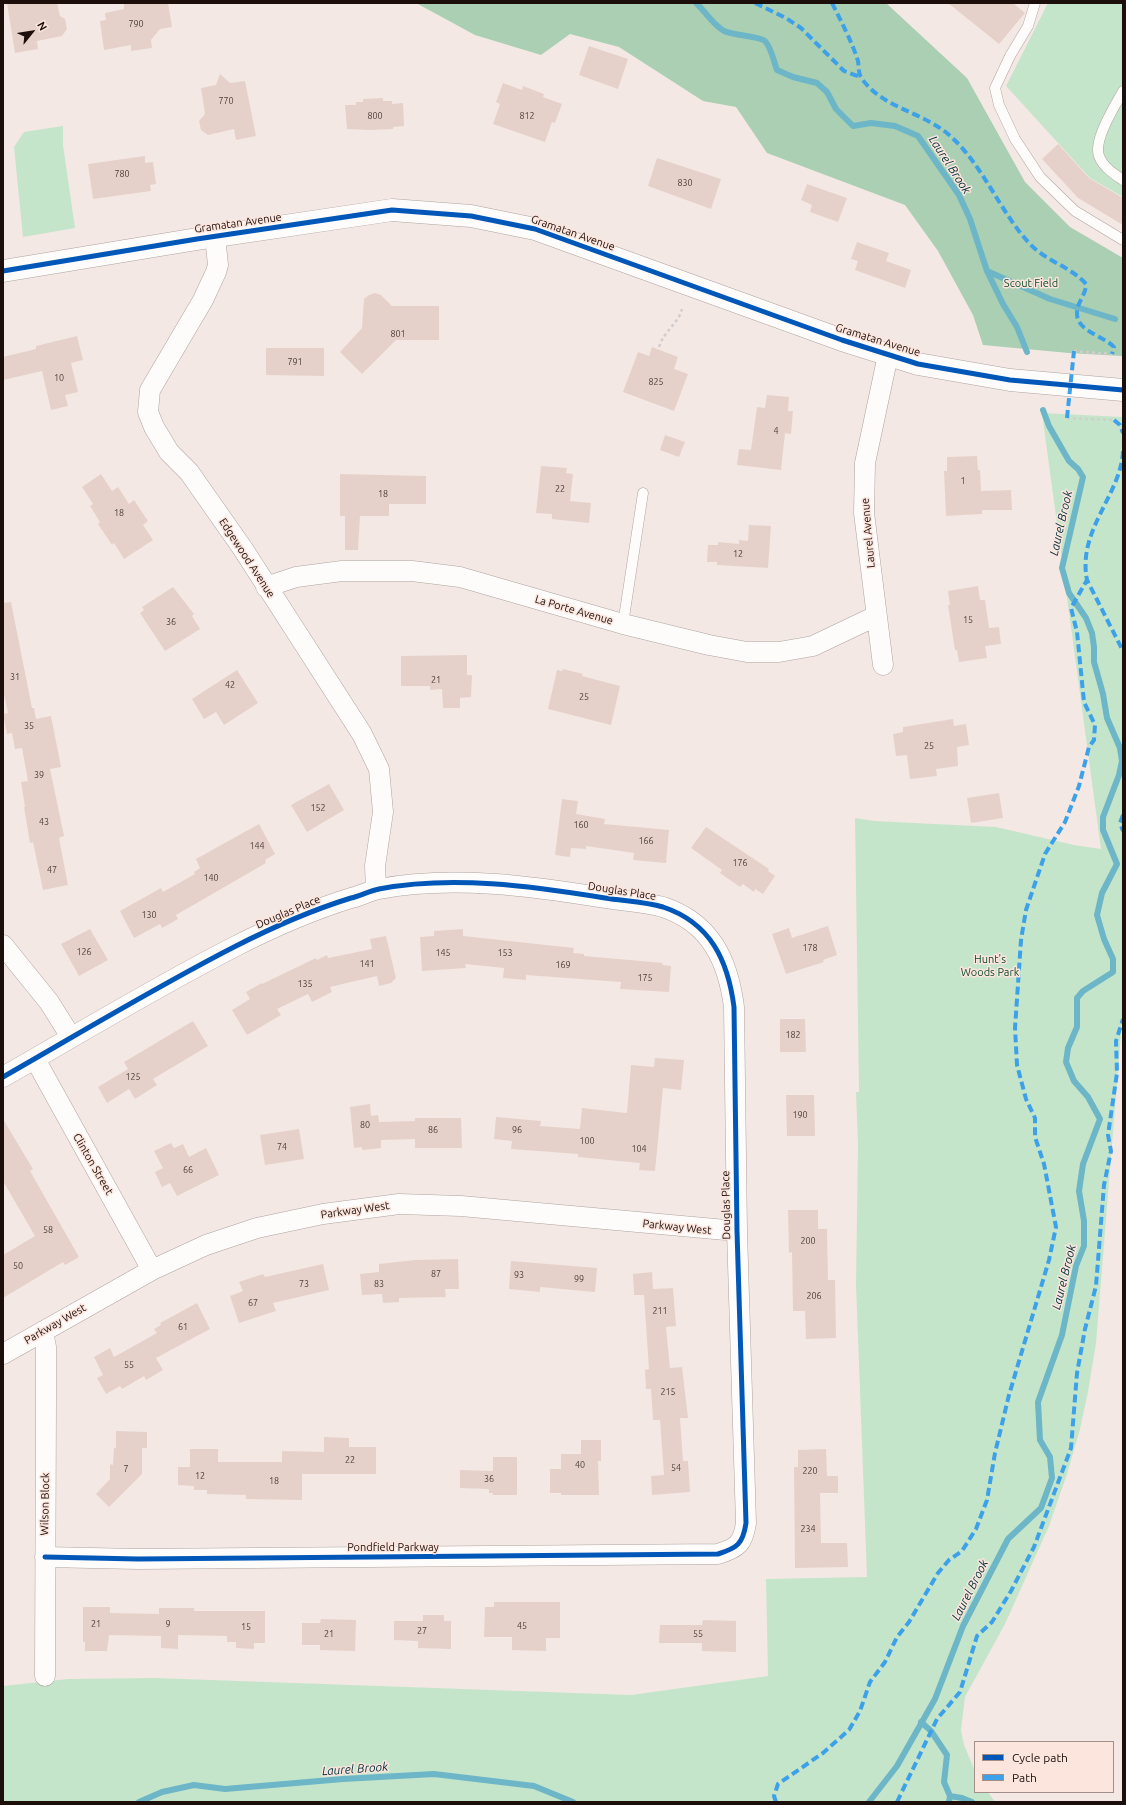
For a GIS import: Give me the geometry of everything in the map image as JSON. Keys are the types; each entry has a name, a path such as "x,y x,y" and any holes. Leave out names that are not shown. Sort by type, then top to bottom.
{"street":[{"name":"Gramatan Avenue","path":"3,271 215,236 392,210 470,216 535,229 782,319 918,364 981,376 1064,386 1123,390"},
{"name":"Edgewood Avenue","path":"215,236 218,265 216,272 202,300 150,390 148,412 154,427 169,452 189,472 243,549 266,587 362,734 379,769 384,812 375,866 376,889"},
{"name":"Laurel Avenue","path":"882,664 864,513 865,463 888,355"},
{"name":"La Porte Avenue","path":"266,587 296,577 342,571 412,571 460,577 623,624 709,646 747,652 779,652 813,646 842,634 876,616"},
{"name":"Douglas Place","path":"3,1076 207,961 268,930 311,911 376,889 420,883 484,883 589,895 662,907 683,916 708,937 723,960 731,982 734,1007 737,1231 746,1523 744,1535 739,1544"},
{"path":"3,945 49,1002 71,1037"},
{"name":"Clinton Street","path":"35,1058 152,1270"},
{"name":"Parkway West","path":"3,1354 152,1270 206,1245 257,1228 323,1214 399,1204 490,1208 695,1229 737,1231"},
{"name":"Wilson Block","path":"43,1332 46,1347 45,1676"},
{"name":"Pondfield Parkway","path":"45,1557 146,1558 718,1554 732,1550 739,1544"}],"lane":[{"path":"1035,3 1028,26 1010,56 995,88 999,106 1015,139 1040,177 1075,211 1123,240"},
{"path":"1123,91 1098,142 1099,156 1110,172 1123,180"},
{"path":"623,624 643,493"}],"path":[{"path":"659,347 662,336 679,319 682,309"},
{"path":"1074,351 1112,354"},
{"path":"1067,418 1114,420"}],"green space":[{"name":"Scout Field","path":"416,3 886,3 967,78 1025,182 1070,227 1123,258 1123,355 1069,353 983,345 973,315 938,251 905,205 767,153 736,107 703,101 619,47 570,34 541,55 475,35"},
{"path":"1048,3 1123,3 1123,197 1090,178 1006,86"},
{"path":"63,126 63,145 75,228 23,237 14,147 24,132"},
{"name":"Hunt's Woods Park","path":"1042,413 1123,417 1123,1009 1096,1343 1080,1429 1067,1474 1049,1526 1005,1624 965,1697 961,1730 964,1745 974,1769 974,1793 989,1793 995,1802 3,1802 3,1686 68,1679 155,1678 631,1695 768,1676 766,1579 867,1577 856,1285 858,1144 856,1092 859,1092 855,818 874,821 996,827 1074,845 1101,849"}],"building":[{"path":"7,3 57,3 60,16 65,19 67,29 62,36 37,41 38,49 15,53"},
{"path":"124,3 168,3 172,27 160,29 151,40 152,48 131,51 131,45 104,50 100,21 106,20 105,13 124,9"},
{"path":"948,3 1013,3 1025,13 999,44"},
{"path":"589,46 628,59 618,89 579,75"},
{"path":"220,74 230,83 245,81 256,136 236,140 234,129 208,135 201,130 199,121 205,114 201,88 216,85"},
{"path":"503,83 522,90 523,86 544,94 543,97 562,104 555,123 552,122 545,142 493,124 500,104 496,102"},
{"path":"383,98 383,101 392,101 392,104 403,103 404,126 393,127 393,129 347,129 345,105 356,105 356,102 363,102 363,99"},
{"path":"1058,144 1089,178 1123,198 1123,225 1078,198 1042,159"},
{"path":"145,156 145,163 153,162 156,184 150,185 151,191 93,199 88,164"},
{"path":"657,158 721,179 711,209 648,186"},
{"path":"807,184 847,198 838,222 810,212 812,205 801,200"},
{"path":"857,242 889,253 886,261 911,270 905,288 855,270 858,261 851,259"},
{"path":"375,293 381,295 392,306 439,306 439,340 396,340 362,374 340,352 362,328 364,299"},
{"path":"77,336 83,360 71,363 78,392 65,395 68,406 51,410 42,371 3,380 3,357 36,349 36,346"},
{"path":"652,347 678,357 674,369 688,374 674,411 623,392 638,352 649,356"},
{"path":"266,348 324,348 324,376 266,375"},
{"path":"767,395 789,397 788,411 793,411 791,434 785,433 781,470 737,465 739,449 751,450 757,407 765,408"},
{"path":"665,435 685,442 679,457 660,450"},
{"path":"977,456 978,470 980,470 981,491 1011,490 1012,510 982,510 982,514 946,516 944,471 947,471 947,457"},
{"path":"541,466 567,468 566,473 573,474 570,501 591,503 589,523 552,519 552,514 536,513"},
{"path":"101,474 112,491 118,487 129,504 134,500 148,521 143,525 153,540 124,559 114,543 112,545 98,524 100,522 90,506 93,504 82,487"},
{"path":"340,474 426,476 426,504 389,504 389,516 360,516 358,550 345,550 345,516 340,516"},
{"path":"749,525 771,526 768,568 717,565 717,562 707,562 708,545 718,545 718,542 739,544 739,540 748,541"},
{"path":"978,586 980,600 985,600 989,628 999,627 1001,644 985,646 987,658 959,662 957,650 955,650 948,605 950,605 948,591"},
{"path":"173,587 194,614 192,616 200,629 165,651 140,613 144,610 142,607"},
{"path":"11,602 32,708 34,708 36,719 51,716 61,767 50,769 64,836 59,838 68,885 43,890 33,842 30,843 24,807 21,782 28,781 22,748 15,749 12,733 7,734 3,714 8,713 3,690 3,603"},
{"path":"467,655 467,675 472,675 471,697 460,698 460,708 443,708 442,689 430,690 430,686 401,686 401,656"},
{"path":"563,669 583,674 582,676 620,686 611,725 548,709 557,670 562,671"},
{"path":"237,670 258,703 224,725 216,712 204,719 192,699"},
{"path":"953,719 954,726 966,724 969,745 957,747 958,766 936,769 937,776 910,779 907,755 896,756 893,734 903,732 903,727"},
{"path":"329,784 344,810 307,832 291,805"},
{"path":"999,793 1003,818 971,823 967,798"},
{"path":"562,799 578,801 576,814 605,819 604,824 669,830 666,863 633,860 634,853 586,846 586,849 571,848 570,857 555,855"},
{"path":"259,824 275,854 265,860 266,863 176,915 178,919 162,928 160,924 134,938 120,911 161,888 163,892 195,874 194,872 200,868 196,859"},
{"path":"706,827 769,869 768,871 775,876 763,894 755,889 754,892 743,884 740,887 720,873 722,870 691,848"},
{"path":"828,926 837,955 823,960 824,962 786,974 772,934 789,928 792,938"},
{"path":"90,929 108,960 79,976 61,944"},
{"path":"463,929 463,936 574,948 573,953 584,954 584,956 663,963 662,965 671,966 669,992 620,989 621,982 526,975 526,980 503,978 504,968 465,964 466,968 422,971 420,937 434,936 434,931"},
{"path":"386,936 396,978 391,983 379,986 377,976 330,987 332,992 312,1002 308,994 277,1009 281,1015 247,1035 232,1010 250,999 246,992 262,983 316,958 317,960 327,955 328,958 372,949 370,939"},
{"path":"780,1019 805,1019 806,1052 780,1052"},
{"path":"193,1021 208,1046 153,1079 157,1085 135,1099 129,1089 107,1103 98,1087 128,1069 124,1062"},
{"path":"655,1058 684,1060 681,1090 663,1088 655,1171 639,1170 640,1163 578,1157 578,1154 511,1149 512,1141 494,1139 496,1117 541,1121 540,1126 580,1129 582,1108 627,1113 631,1065 654,1067"},
{"path":"786,1095 814,1095 815,1136 787,1136"},
{"path":"370,1104 371,1116 378,1115 379,1122 415,1121 415,1118 461,1118 462,1148 415,1148 415,1139 381,1140 381,1148 362,1150 362,1147 354,1148 350,1107"},
{"path":"3,1119 33,1169 30,1171 79,1257 65,1265 63,1262 3,1298 3,1255 35,1236 3,1181"},
{"path":"299,1129 304,1159 265,1165 260,1135"},
{"path":"171,1143 174,1148 183,1144 189,1157 206,1148 219,1175 177,1196 170,1183 162,1187 155,1172 163,1168 154,1151"},
{"path":"788,1210 818,1210 818,1229 827,1229 828,1280 835,1280 836,1338 806,1339 805,1311 793,1311 792,1252 789,1253"},
{"path":"458,1259 459,1289 445,1289 446,1297 399,1298 399,1302 383,1303 382,1294 362,1295 360,1274 379,1272 379,1264 415,1260"},
{"path":"511,1261 597,1268 595,1292 540,1287 540,1292 509,1289"},
{"path":"323,1264 329,1290 273,1303 276,1311 239,1323 230,1296 243,1291 239,1282 263,1274 265,1277"},
{"path":"652,1272 653,1289 673,1288 676,1326 666,1327 670,1368 682,1367 688,1418 680,1418 683,1461 688,1461 690,1492 652,1495 651,1476 664,1475 660,1420 653,1420 651,1389 646,1389 645,1370 649,1369 644,1295 634,1295 633,1274"},
{"path":"197,1303 210,1329 156,1358 163,1370 146,1380 144,1376 122,1389 120,1386 106,1394 97,1378 103,1375 94,1357 110,1348 114,1357 157,1333 154,1329 161,1325 160,1323"},
{"path":"116,1431 147,1432 147,1448 142,1448 142,1474 109,1507 96,1494 110,1479 110,1464 113,1465 114,1448 116,1448"},
{"path":"324,1437 349,1438 349,1447 376,1447 376,1474 302,1474 302,1500 246,1499 246,1495 207,1494 207,1490 194,1490 194,1486 178,1485 178,1467 190,1467 190,1449 218,1449 218,1462 282,1462 282,1451 324,1452"},
{"path":"581,1440 601,1440 601,1461 598,1461 599,1495 561,1495 561,1493 550,1493 550,1469 561,1469 561,1454 581,1454"},
{"path":"826,1449 827,1476 838,1476 838,1493 820,1493 821,1543 847,1543 848,1567 795,1568 794,1467 798,1467 798,1450"},
{"path":"493,1457 517,1457 517,1495 493,1495 493,1493 489,1493 489,1489 460,1488 460,1470 493,1471"},
{"path":"494,1602 560,1602 560,1638 546,1638 546,1651 512,1650 512,1637 484,1637 485,1607 494,1607"},
{"path":"83,1607 110,1607 110,1613 159,1614 159,1608 194,1608 194,1611 265,1611 265,1643 254,1643 254,1649 236,1648 236,1642 227,1642 227,1636 178,1635 178,1649 161,1648 161,1636 109,1635 107,1651 85,1651 85,1642 83,1642"},
{"path":"423,1615 444,1615 444,1621 451,1621 451,1649 418,1648 418,1641 394,1640 394,1621 423,1621"},
{"path":"321,1619 356,1620 355,1651 320,1650 320,1645 302,1645 302,1623 320,1623"},
{"path":"703,1620 736,1621 736,1652 702,1651 702,1643 659,1643 660,1625 702,1625"}],"waterway":[{"name":"Laurel Brook","path":"696,3 716,25 724,31 758,38 765,41 771,51 777,70 793,77 817,83 827,92 836,109 853,126 871,123 895,126 918,136 959,195 970,219 987,271 1003,304 1017,327 1027,352"},
{"path":"987,271 1050,299 1115,319"},
{"name":"Laurel Brook","path":"869,1802 897,1766 935,1699 963,1626 1008,1539 1041,1508 1052,1478 1050,1457 1040,1440 1038,1402 1062,1335 1076,1266 1084,1246 1084,1221 1079,1191 1083,1164 1100,1119 1088,1097 1074,1081 1066,1062 1068,1048 1077,1027 1077,998 1083,991 1113,972 1113,959 1104,939 1097,915 1102,893 1117,864 1103,830 1103,817 1119,775 1122,761 1120,748 1107,718 1103,694 1094,662 1092,633 1086,618 1069,593 1062,568 1083,477 1078,469 1069,461 1049,426 1043,410"},
{"path":"921,1722 931,1731 947,1755 944,1782 950,1796 949,1802"},
{"name":"Laurel Brook","path":"139,1802 162,1792 194,1785 225,1789 343,1779 434,1774 534,1786 573,1802"},
{"path":"950,1796 962,1798 972,1802"}],"marked path":[{"path":"755,3 786,18 801,28 844,71 860,77"},
{"path":"832,3 853,46 858,61 859,73 862,79 880,97 926,120 948,134 971,159 1009,217 1030,244 1044,255 1073,273 1086,284 1085,292 1077,309 1078,319 1081,324 1091,333 1114,347 1112,354"},
{"path":"1067,418 1074,351"},
{"path":"1114,420 1120,425 1123,433"},
{"path":"1123,451 1115,483 1093,529 1088,545 1086,562 1087,580 1123,651"},
{"path":"776,1802 774,1796 778,1784 823,1753 849,1730 860,1711 870,1682 885,1662 897,1637 909,1622 938,1573 949,1560 962,1551 976,1529 987,1500 995,1453 1009,1395 1049,1260 1056,1227 1044,1164 1035,1137 1035,1118 1026,1099 1017,1065 1015,1028 1021,940 1026,910 1045,854 1065,822 1079,786 1089,747 1094,740 1095,725 1084,702 1077,632 1071,608 1087,580"},
{"path":"1123,815 1120,823 1123,831"},
{"path":"897,1802 937,1719 960,1692 977,1636 992,1622 1011,1591 1034,1547 1071,1448 1077,1373 1085,1329 1096,1286 1104,1185 1111,1151 1108,1135 1117,1073 1116,1041 1123,1019"}],"cycle path":[{"path":"3,271 197,239 392,210 471,216 535,229 842,340 918,364 1010,380 1123,390"},
{"path":"3,1077 118,1010 234,947 263,933 291,920 336,903 375,890 406,885 463,883 520,886 663,907 680,914 694,923 714,946 722,959 727,974 734,1007 737,1231 746,1523 743,1536 738,1544 730,1550 718,1554 138,1559 45,1557"}]}
